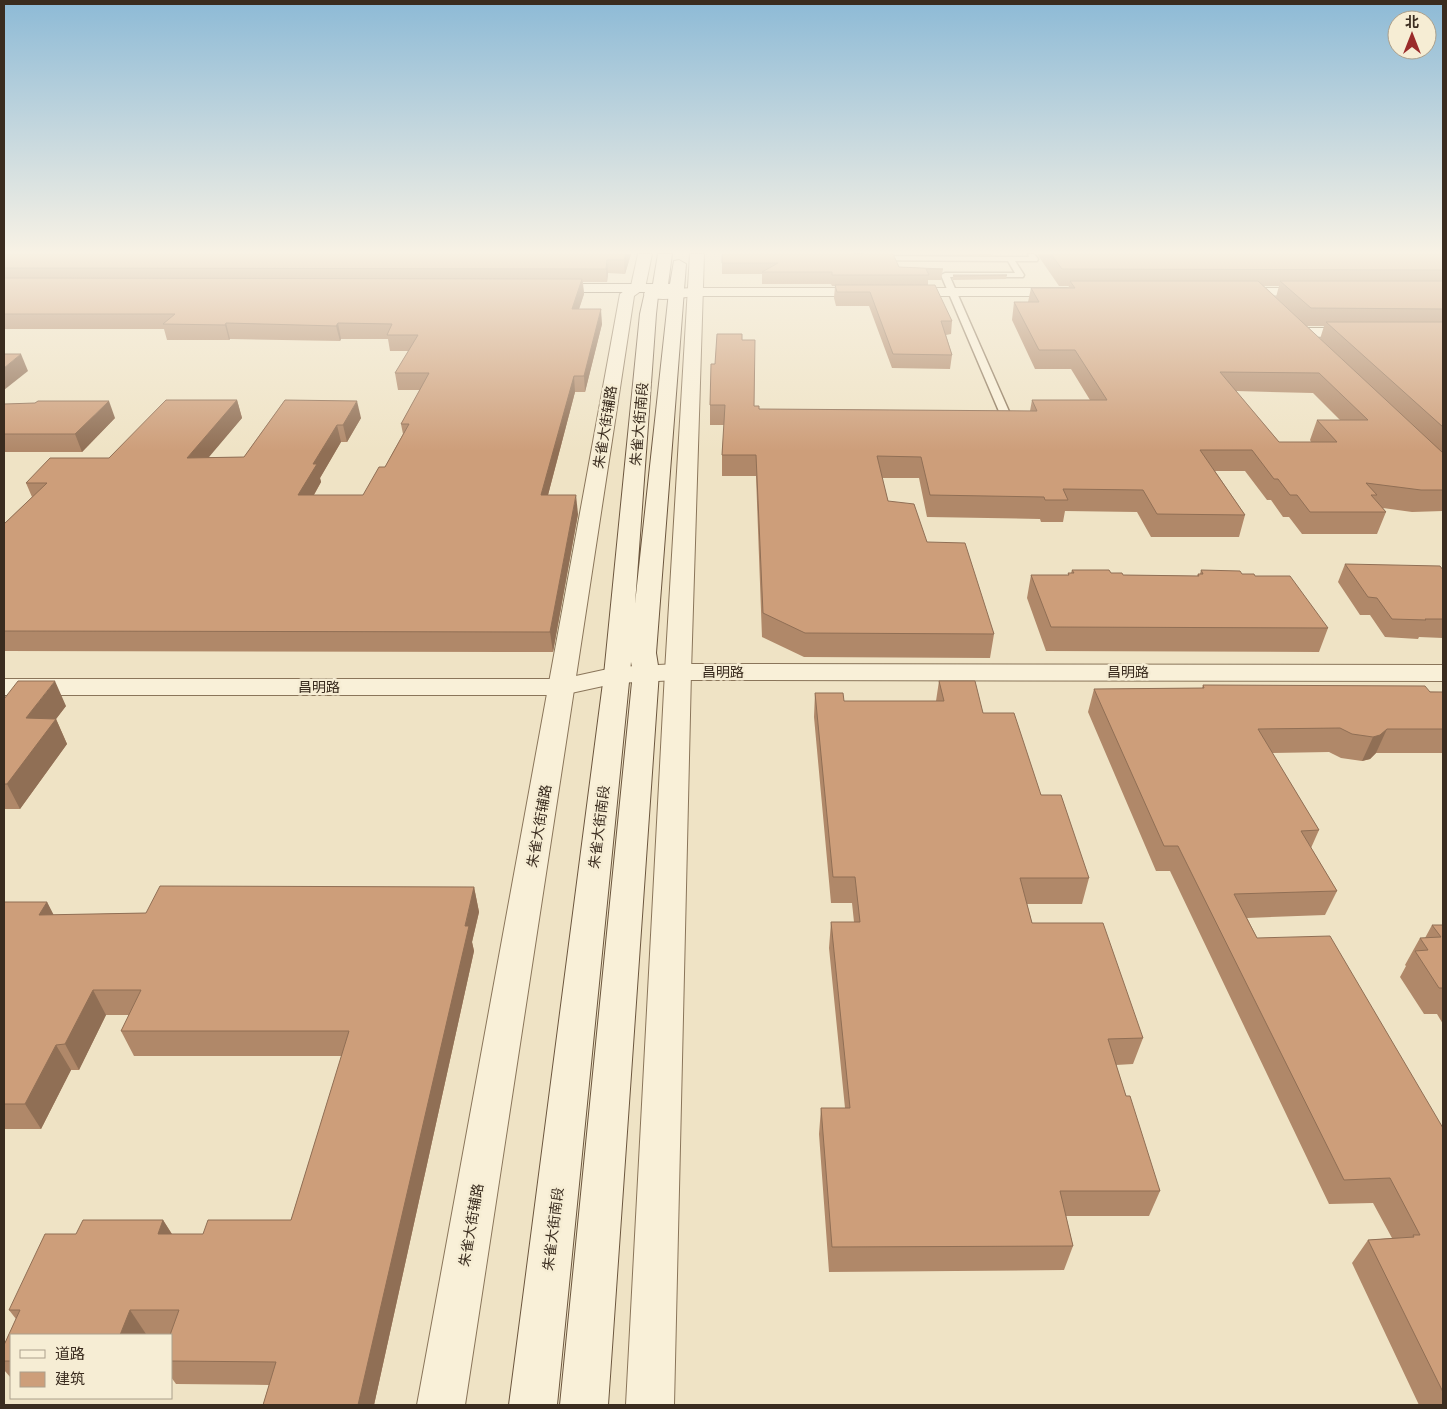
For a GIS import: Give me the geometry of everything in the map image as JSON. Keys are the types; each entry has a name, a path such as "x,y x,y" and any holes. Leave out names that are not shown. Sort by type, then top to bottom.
{"street":[{"name":"朱雀大街辅路","path":"441,1405 562,686 653,320"},
{"name":"朱雀大街南段","path":"533,1405 631,674 643,653 659,320"},
{"name":"朱雀大街辅路","path":"650,1405 678,672 661,320"},
{"path":"1287,320 1322,353"},
{"path":"1300,333 1377,333"},
{"name":"昌明路","path":"4,687 562,686 631,674 678,672 1443,672"},
{"name":"朱雀大街南段","path":"584,1405 631,674"}],"lane":[{"path":"964,320 1006,416"}],"building":[{"path":"168,320 598,320 584,376 574,376 541,495 576,495 550,632 4,631 4,524 47,483 26,483 50,458 109,458 166,400 237,400 187,458 244,457 285,400 357,401 343,425 337,425 313,464 317,464 298,495 363,495 379,467 385,467 409,424 401,424 429,373 395,373 418,335 387,335 392,324 338,323 336,326 226,323 225,325 163,324"},
{"path":"880,320 951,320 941,321 952,355 893,354"},
{"path":"1023,320 1300,320 1443,453 1443,490 1421,490 1366,483 1377,495 1371,495 1386,512 1310,512 1297,495 1290,495 1278,479 1274,479 1252,450 1200,450 1245,515 1157,514 1143,490 1063,489 1068,500 1045,500 1044,497 930,495 921,457 877,456 888,501 914,504 927,542 965,543 994,634 805,633 763,613 756,455 722,455 725,405 710,405 711,364 715,364 717,334 742,334 742,340 755,340 754,406 759,406 759,409 1037,411 1032,400 1107,400 1075,350 1039,350","holes":["1220,372 1319,373 1368,420 1317,420 1337,442 1279,442"]},
{"path":"1326,322 1443,322 1443,427"},
{"path":"4,354 21,354 4,368"},
{"path":"38,401 109,401 75,434 4,434 4,404 35,403"},
{"path":"1345,564 1440,566 1443,570 1443,619 1392,619 1377,598 1368,597"},
{"path":"1072,570 1109,570 1111,573 1122,573 1123,575 1199,576 1198,574 1203,574 1201,570 1240,571 1242,574 1254,574 1255,576 1290,576 1328,628 1051,627 1031,575 1069,575 1068,573 1074,573"},
{"path":"18,681 55,681 26,718 56,719 7,784 4,784 4,699"},
{"path":"939,681 975,681 983,713 1014,713 1041,795 1061,795 1089,878 1020,878 1032,923 1103,923 1143,1038 1108,1039 1126,1096 1130,1096 1160,1191 1060,1191 1073,1246 832,1247 821,1108 850,1108 831,922 860,922 855,877 833,877 815,693 843,693 844,701 944,701"},
{"path":"1203,685 1425,686 1430,692 1443,692 1443,729 1387,729 1380,735 1373,737 1352,734 1340,728 1258,729 1319,830 1301,831 1337,891 1234,894 1257,938 1330,936 1443,1128 1443,1392 1368,1240 1420,1235 1390,1178 1344,1180 1178,846 1164,846 1094,689 1204,688"},
{"path":"160,886 474,887 465,926 469,926 358,1405 263,1405 276,1362 172,1361 172,1334 170,1334 179,1310 130,1310 120,1334 10,1334 10,1361 4,1361 4,1345 20,1310 9,1310 45,1234 76,1234 83,1220 163,1220 158,1234 203,1234 208,1220 291,1220 349,1031 121,1031 141,990 93,990 65,1044 56,1045 25,1104 4,1104 4,902 47,902 39,915 146,913"},
{"path":"1432,925 1443,925 1443,988 1439,988 1415,951 1428,950 1420,938 1441,937"}]}
